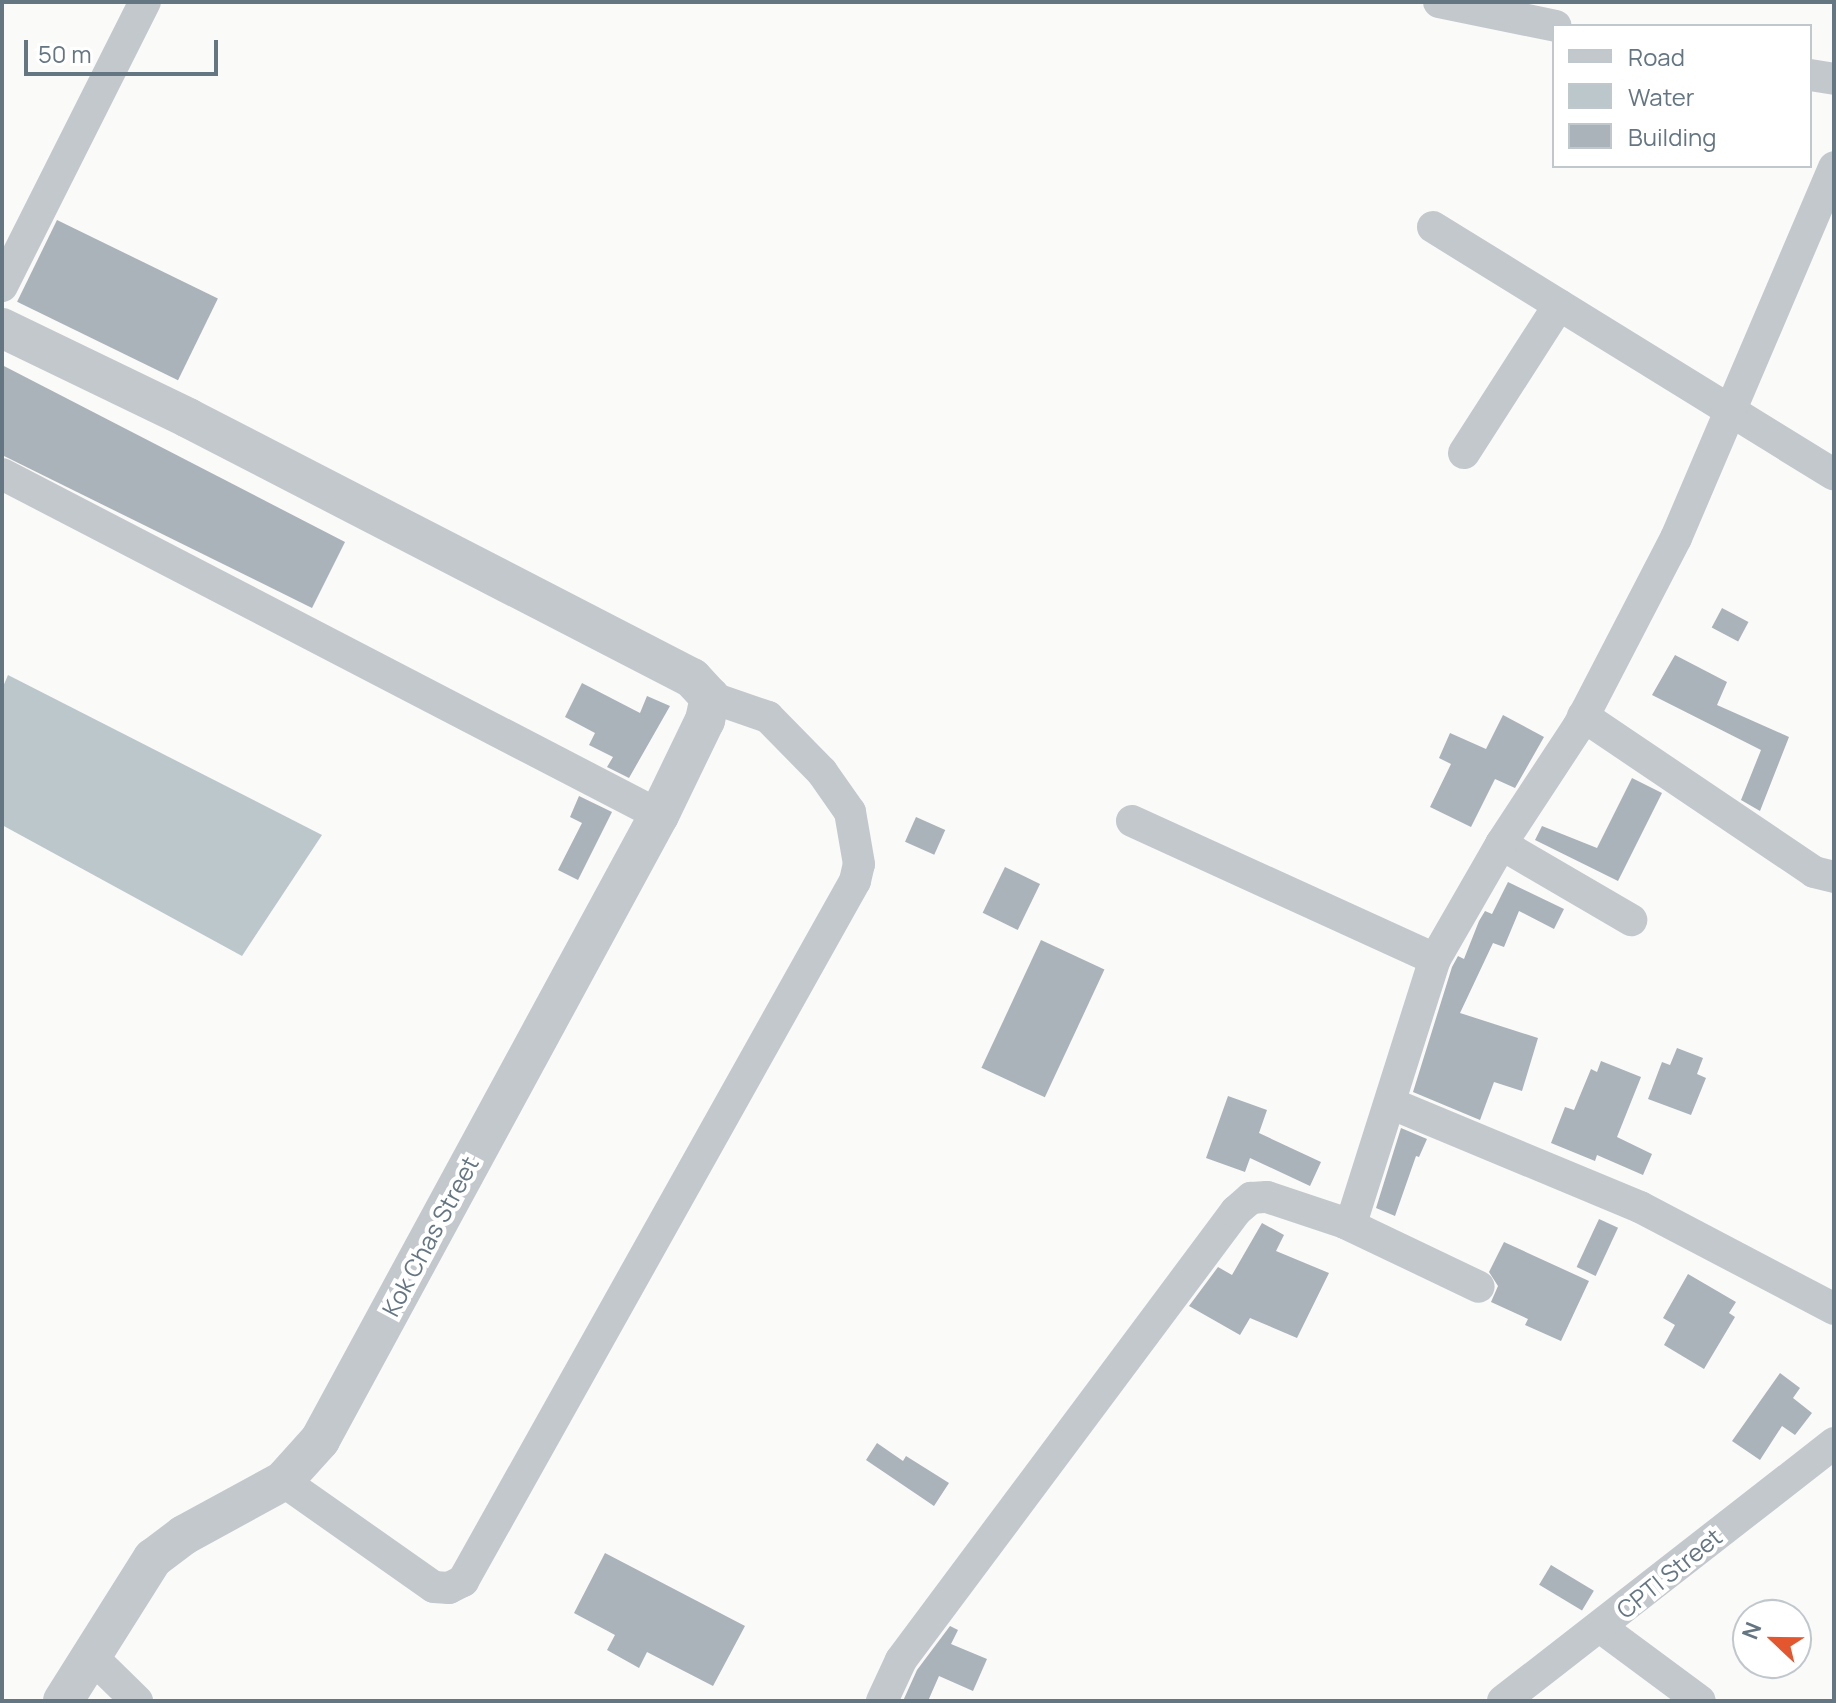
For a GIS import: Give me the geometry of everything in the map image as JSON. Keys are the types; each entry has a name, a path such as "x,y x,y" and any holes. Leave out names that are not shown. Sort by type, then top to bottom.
{"street":[{"path":"2,286 145,2"},
{"path":"1439,2 1552,25"},
{"path":"1812,75 1834,79"},
{"path":"1345,1223 1357,1208 1435,959 1501,844 1583,716 1676,538 1834,167"},
{"path":"1433,227 1834,475"},
{"path":"1464,453 1559,305"},
{"path":"2,328 188,418 664,663 692,678 710,697 768,717 822,772 850,812 857,836 859,864 855,881 463,1581 449,1588 434,1587 283,1481"},
{"path":"2,474 659,815"},
{"name":"Kok Chas Street","path":"63,1701 153,1558 184,1535 283,1481 320,1440 659,815 705,720 710,697"},
{"path":"1583,716 1814,872 1834,877"},
{"path":"1132,821 1435,959"},
{"path":"1501,844 1631,920"},
{"path":"1390,1103 1640,1207 1834,1309"},
{"path":"882,1701 901,1660 1236,1211 1251,1198 1267,1197 1345,1223 1479,1287"},
{"name":"CPTI Street","path":"1503,1701 1834,1443"},
{"path":"1600,1627 1700,1701"},
{"path":"90,1655 137,1701"}],"water":[{"path":"8,675 322,835 242,956 2,825 2,689"}],"building":[{"path":"57,220 218,298 178,380 17,302"},
{"path":"2,365 345,542 312,608 2,455"},
{"path":"1722,608 1748,622 1738,642 1712,627"},
{"path":"1675,655 1727,682 1717,705 1789,737 1760,811 1741,800 1761,750 1652,695"},
{"path":"582,683 640,713 647,696 670,706 629,778 607,767 613,757 589,745 595,733 565,717"},
{"path":"1503,715 1544,737 1515,788 1495,779 1471,827 1430,807 1451,764 1439,758 1450,733 1486,749"},
{"path":"1632,778 1662,793 1618,881 1535,840 1542,826 1597,848"},
{"path":"579,796 612,812 578,880 558,870 582,823 570,817"},
{"path":"916,817 945,830 934,855 905,842"},
{"path":"1005,867 1040,884 1018,930 983,913"},
{"path":"1508,882 1564,909 1554,929 1519,911 1504,947 1493,943 1460,1013 1538,1038 1522,1091 1494,1082 1480,1120 1413,1092 1452,967 1458,956 1464,959 1479,921 1485,911 1492,914"},
{"path":"1041,940 1104,970 1045,1097 981,1068"},
{"path":"1677,1048 1703,1058 1697,1074 1706,1078 1691,1115 1648,1099 1662,1062 1670,1065"},
{"path":"1601,1061 1641,1077 1617,1137 1652,1154 1643,1175 1597,1155 1595,1161 1551,1143 1565,1107 1574,1110 1591,1069 1597,1072"},
{"path":"1228,1096 1267,1110 1259,1133 1321,1162 1310,1186 1250,1158 1245,1172 1206,1158"},
{"path":"1401,1128 1427,1139 1419,1157 1416,1156 1395,1216 1376,1208"},
{"path":"1599,1219 1618,1228 1596,1276 1577,1267"},
{"path":"1262,1223 1284,1235 1276,1251 1329,1273 1297,1338 1250,1318 1240,1335 1189,1306 1218,1267 1232,1275"},
{"path":"1504,1242 1589,1281 1561,1341 1525,1325 1528,1319 1491,1302 1498,1286 1489,1272"},
{"path":"1688,1274 1736,1302 1729,1313 1735,1317 1704,1369 1664,1345 1675,1325 1663,1318"},
{"path":"1780,1373 1800,1388 1793,1398 1812,1413 1795,1435 1782,1426 1760,1460 1732,1441"},
{"path":"877,1443 903,1461 906,1456 949,1483 934,1506 866,1460"},
{"path":"605,1553 745,1626 713,1686 647,1652 639,1668 607,1650 615,1635 574,1613"},
{"path":"1551,1565 1594,1591 1582,1610 1539,1585"},
{"path":"950,1626 958,1630 951,1644 987,1659 973,1691 939,1676 928,1701 903,1701 917,1670"}]}
